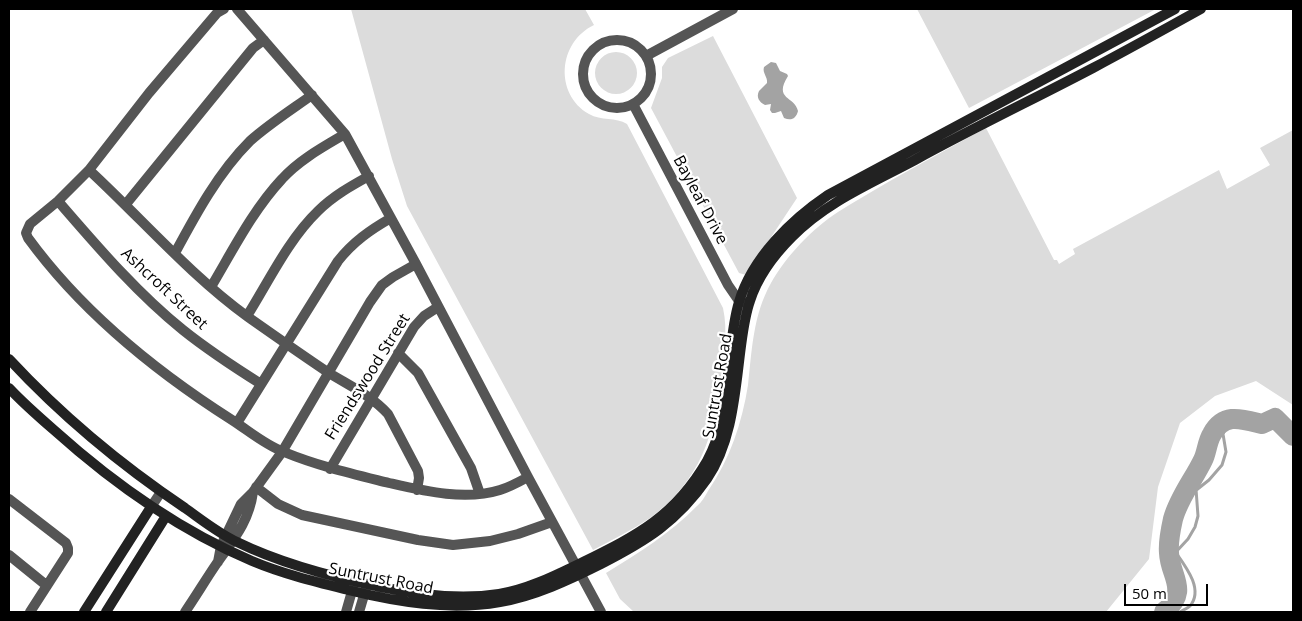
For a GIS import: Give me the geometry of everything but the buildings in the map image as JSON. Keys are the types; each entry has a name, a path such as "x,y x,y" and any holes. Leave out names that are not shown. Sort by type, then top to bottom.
{"street":[{"path":"224,9 216,13 89,170 58,202 28,228 26,233 32,243 77,296 161,371 201,400 282,452 330,469 417,490 451,494 480,494 499,491 528,477"},
{"path":"237,9 345,134 601,612"},
{"path":"646,56 733,9"},
{"path":"744,302 747,282 764,256 786,230 828,195 1175,9"},
{"path":"744,302 771,261 792,236 820,211 963,133 1096,67 1201,9"},
{"path":"126,204 253,48 264,40"},
{"path":"625,40 635,45 646,56 650,66 650,83 645,93 633,104 623,107 612,107 602,104 587,90 584,80 584,64 596,47 605,42 625,40"},
{"path":"175,253 219,177 250,142 312,94"},
{"name":"Bayleaf Drive","path":"633,104 728,285 744,302"},
{"path":"211,287 258,209 283,178 300,163 345,134"},
{"path":"89,170 211,287 247,316 371,399 388,414 418,471 417,490"},
{"path":"247,316 287,249 305,225 332,199 369,176"},
{"name":"Ashcroft Street","path":"58,202 111,261 157,307 183,330 261,384"},
{"path":"237,423 286,342 348,248 360,237 391,218"},
{"path":"185,612 250,509 254,490 282,452 370,302 382,286 393,277 416,264"},
{"name":"Suntrust Road","path":"9,388 86,459 151,506 166,516 227,543 366,589 441,596 499,594 577,570 654,523 688,490 712,450 721,422 734,324 744,302"},
{"name":"Friendswood Street","path":"330,469 414,327 424,316 438,307"},
{"path":"398,353 418,373 471,468 480,494"},
{"name":"Suntrust Road","path":"9,359 30,382 96,442 227,543"},
{"path":"254,490 302,515 418,540 453,545 490,541 518,534 552,522"},
{"path":"84,612 161,492"},
{"path":"9,499 66,543 68,548 68,553 30,612"},
{"path":"106,612 174,501"},
{"path":"9,555 46,585"},
{"path":"346,612 354,586"},
{"path":"360,612 366,589"}],"shaded area":[{"path":"351,9 585,9 594,25 582,33 573,43 567,55 565,68 566,82 570,94 578,105 589,114 598,118 618,120 627,124 723,308 725,342 718,398 709,437 693,472 667,504 650,518 593,550 407,206 392,159"},
{"path":"917,9 1156,9 969,108"},
{"path":"713,36 797,198 746,275 739,273 651,108 662,78 662,67 668,58"},
{"path":"616,52 631,58 637,73 631,88 616,94 601,88 595,73 601,58"},
{"path":"771,62 776,63 780,71 788,76 783,89 786,97 796,106 798,111 793,119 784,118 781,111 772,113 770,110 771,104 765,105 759,99 759,91 767,83 764,67"},
{"path":"986,128 1054,260 1057,260 1059,264 1075,254 1073,249 1219,170 1227,189 1270,165 1260,148 1293,130 1293,405 1256,381 1215,396 1180,423 1158,487 1149,559 1106,612 634,612 620,599 606,573 654,542 687,516 700,503 716,479 729,453 742,413 748,385 754,333 760,308 771,283 784,263 809,235 838,212"}],"waterway":[{"path":"1164,612 1172,604 1177,590 1169,553 1169,540 1173,519 1183,496 1203,460 1210,437 1217,427 1222,422 1234,419 1262,424 1275,418 1293,436"},
{"path":"1180,503 1209,480 1222,465 1226,452 1223,434 1229,420"},
{"path":"1173,567 1175,553 1188,539 1195,527 1198,516 1196,489"},
{"path":"1170,544 1190,574 1195,591 1194,599 1190,606 1180,612"}]}
